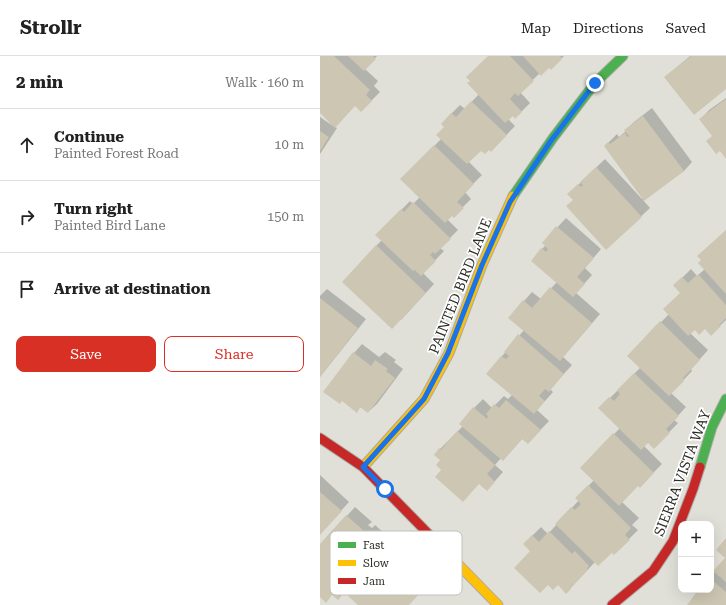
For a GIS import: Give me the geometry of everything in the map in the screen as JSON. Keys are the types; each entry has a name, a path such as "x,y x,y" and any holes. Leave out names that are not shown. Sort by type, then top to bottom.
{"street":[{"name":"PAINTED BIRD LANE","path":"363,467 424,399 448,353 482,265 511,200 553,138 595,83 623,56"},
{"name":"SIERRA VISTA WAY","path":"612,605 653,571 673,541 693,489 712,427 726,399"},
{"path":"320,438 363,467 426,531"},
{"path":"462,568 498,605"}],"building":[{"path":"320,56 334,56 370,90 366,95 372,101 361,112 355,106 335,128 320,113"},
{"path":"348,56 373,56 376,59 364,71"},
{"path":"488,56 510,56 534,81 518,96 515,93 510,99 522,112 515,119 513,116 505,123 467,83 470,81 466,77"},
{"path":"523,56 560,56 562,59 551,70 549,68 541,76"},
{"path":"691,56 726,56 726,89 694,115 664,77"},
{"path":"726,99 726,159 720,151 716,154 706,141 712,136 699,119"},
{"path":"471,101 507,135 491,152 489,150 485,154 481,151 467,164 436,135 444,127 441,124 451,113 456,117"},
{"path":"643,116 684,171 644,201 604,146 608,142 610,144 625,133 627,137 629,136 624,130"},
{"path":"320,131 329,137 320,151"},
{"path":"434,145 474,184 457,202 464,208 454,218 452,216 445,223 400,179"},
{"path":"596,167 642,217 606,250 566,206 573,200 567,194 578,184 581,187 583,185 580,182"},
{"path":"413,202 451,239 435,254 433,252 430,255 436,261 421,276 415,270 413,271 375,235 401,209 404,212"},
{"path":"556,226 594,258 577,277 585,284 573,297 531,261 541,248 546,252 548,249 542,243"},
{"path":"726,230 726,294 698,263 701,260 697,256"},
{"path":"376,245 426,293 392,329 342,282"},
{"path":"698,274 726,305 726,318 719,325 721,326 711,336 705,329 699,335 695,330 688,336 663,309 680,293 673,285 682,277 688,283"},
{"path":"550,287 592,323 560,361 508,318 523,300 532,308"},
{"path":"320,298 358,328 320,377"},
{"path":"660,321 700,360 683,378 684,381 669,396 627,356"},
{"path":"518,334 564,374 549,392 545,389 539,396 545,401 534,414 486,374 501,356 506,359 509,356 504,352"},
{"path":"353,352 371,366 375,360 388,369 386,371 395,378 368,413 360,407 357,413 342,401 340,404 323,392"},
{"path":"634,373 679,416 666,429 670,433 654,449 648,443 641,450 598,408 609,397 614,401 620,394 617,390"},
{"path":"506,400 541,430 528,444 522,439 503,461 459,424 473,407 487,419 488,416 486,414 494,404 499,408"},
{"path":"457,431 495,465 487,474 495,482 487,491 479,484 463,502 435,477 441,470 436,465 440,460 434,455 439,448 441,450"},
{"path":"613,433 654,473 640,488 638,486 619,506 580,468"},
{"path":"588,485 631,528 625,535 630,540 614,555 612,553 598,566 555,524 571,507 575,510 581,504 575,498"},
{"path":"320,492 342,511 320,535"},
{"path":"346,515 364,531 332,531"},
{"path":"549,531 572,554 575,551 589,566 587,568 588,570 566,594 558,585 553,590 548,585 540,593 514,568 530,551 523,544 532,535 539,542"},
{"path":"330,533 330,595 332,595 326,603 320,597 320,544"},
{"path":"726,538 726,582 714,572 714,570 725,558 716,550"},
{"path":"714,582 726,592 726,605 687,605 696,593 714,593"},
{"path":"332,595 342,595 338,600"},
{"path":"418,595 409,605 358,605 348,596"}],"traffic: fast":[{"path":"513,196 553,138 595,83 623,56"},
{"path":"700,467 712,427 726,399"}],"traffic: slow":[{"path":"363,467 424,399 449,353 482,265 513,196"},
{"path":"462,568 498,605"}],"traffic: jam":[{"path":"320,438 363,467 426,531"},
{"path":"612,605 653,571 673,541 700,467"}],"route":[{"path":"385,489 363,467 424,399 448,353 482,265 510,202 550,142 595,83"}]}
